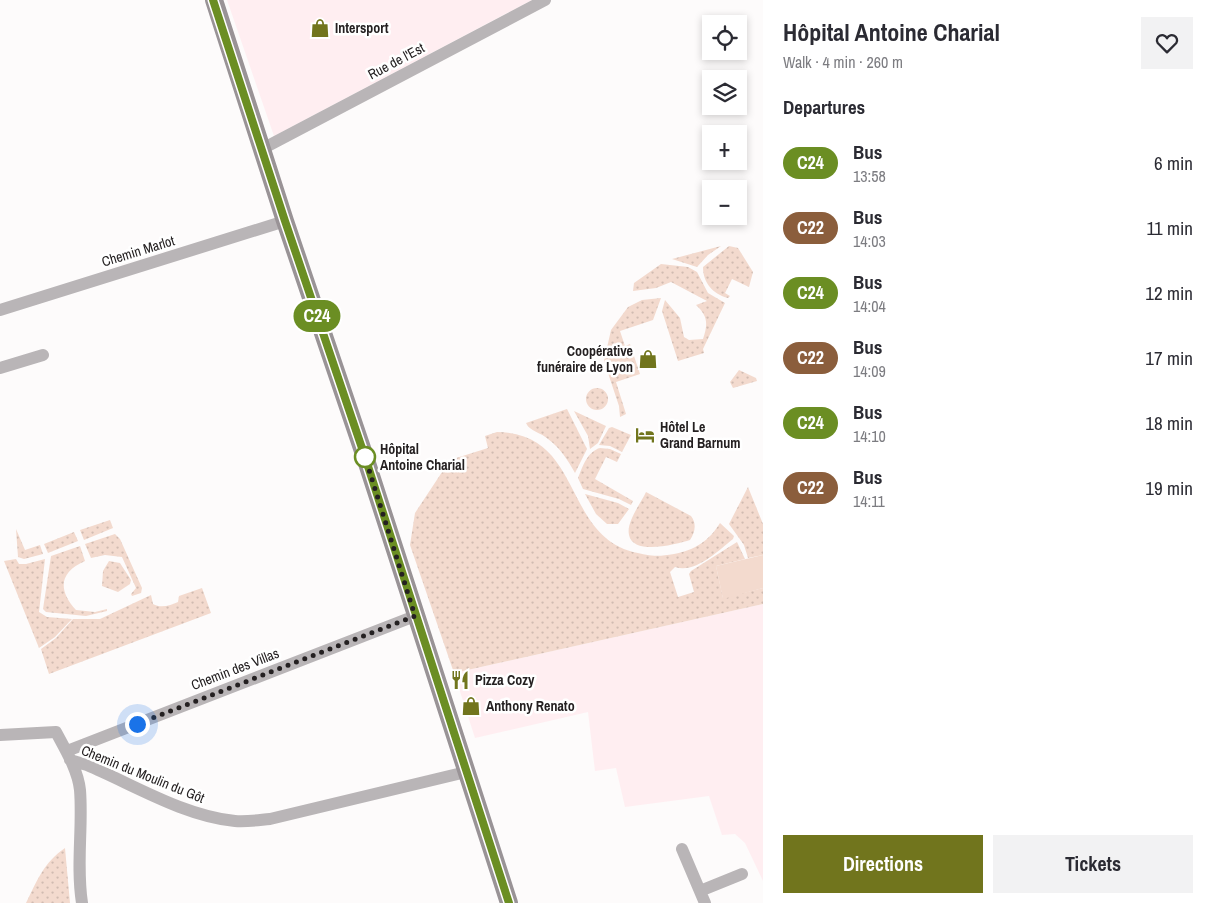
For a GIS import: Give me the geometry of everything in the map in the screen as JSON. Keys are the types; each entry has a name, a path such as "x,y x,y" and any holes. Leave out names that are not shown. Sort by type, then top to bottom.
{"main road":[{"path":"214,0 285,221 365,457 509,903"}],"street":[{"name":"Rue de l'Est","path":"262,148 545,0"},
{"name":"Chemin Marlot","path":"0,310 285,221"},
{"path":"0,368 43,355"},
{"name":"Chemin des Villas","path":"68,756 415,616"},
{"name":"Chemin du Moulin du Gôt","path":"0,735 56,732 68,756 86,765 183,807 208,816 237,821 270,819 466,772"},
{"path":"68,756 80,788 79,886 82,903"},
{"path":"682,849 705,903"},
{"path":"700,891 742,874"}],"shaded area":[{"path":"227,0 532,0 274,136"},
{"path":"721,246 708,255 697,267 672,259"},
{"path":"729,246 738,248 753,272 749,287 732,279 725,293 730,296 728,298 713,291 707,283 703,267"},
{"path":"661,264 688,267 697,272 708,293 725,303 703,349 704,353 678,361 662,311 665,300 680,318 684,337 689,340 703,339 706,320 696,305 707,301 671,282 656,288 633,291 634,283"},
{"path":"661,298 653,320 620,331 625,346 630,344 640,374 616,382 626,414 620,417 619,406 604,361 611,330 628,307 642,300"},
{"path":"739,370 756,378 757,381 733,388 730,382"},
{"path":"597,388 605,391 608,399 605,407 597,410 589,407 586,399 589,391"},
{"path":"567,409 587,449 575,473 567,459 556,446 530,428 526,423"},
{"path":"574,411 606,426 598,443 590,449 588,436"},
{"path":"612,427 631,435 622,452 610,446 599,445 609,428"},
{"path":"497,432 525,437 545,448 559,465 581,506 594,525 610,541 633,552 658,556 689,550 706,540 720,523 734,536 733,539 706,560 690,567 675,567 670,572 678,597 694,592 689,574 691,571 737,542 745,559 716,566 723,598 763,588 763,604 454,673 410,545 415,513 448,463 453,459 488,448 485,436"},
{"path":"600,448 610,449 621,454 617,462 606,457 595,479 633,501 631,505 619,499 583,489 578,478 586,460"},
{"path":"748,487 763,524 763,555 748,558 744,545 729,524"},
{"path":"646,492 691,516 695,528 690,540 656,547 638,545 632,541 629,535 630,524"},
{"path":"585,494 618,503 629,509 618,524 607,524 596,514"},
{"path":"110,520 113,528 84,540 80,530"},
{"path":"16,529 25,550 40,545 43,554 24,559 18,557"},
{"path":"74,532 78,541 48,553 44,544"},
{"path":"115,534 120,539 142,588 141,593 132,596 131,594 136,588 122,557 105,555 91,558 85,544"},
{"path":"80,546 85,561 70,570 66,576 64,588 66,595 76,610 95,612 107,609 107,611 86,616 46,612 43,609 51,556"},
{"path":"763,555 763,588 723,599 716,566"},
{"path":"16,559 19,564 26,564 45,559 39,612 47,617 72,619 55,637 39,648 4,561"},
{"path":"109,561 120,563 131,580 130,584 118,592 102,586 103,571"},
{"path":"202,588 211,613 49,674 41,649 56,638 73,619 100,619 151,595 153,604 159,606 169,605 178,602 179,596"},
{"path":"763,604 763,881 745,843 735,834 722,835 709,796 625,807 616,768 595,771 588,712 475,738 454,673"},
{"path":"65,848 70,903 26,903 46,866"}],"bus line":[{"name":"C24","path":"213,0 365,457 509,903"}],"place":[{"name":"Intersport","path":"320,28"},
{"name":"Coopérative funéraire de Lyon","path":"648,359"},
{"name":"Hôtel Le Grand Barnum","path":"645,435"},
{"name":"Hôpital Antoine Charial","path":"365,457"},
{"name":"Pizza Cozy","path":"460,680"},
{"name":"Anthony Renato","path":"471,706"}],"route":[{"path":"137,724 415,616 365,457"}]}
